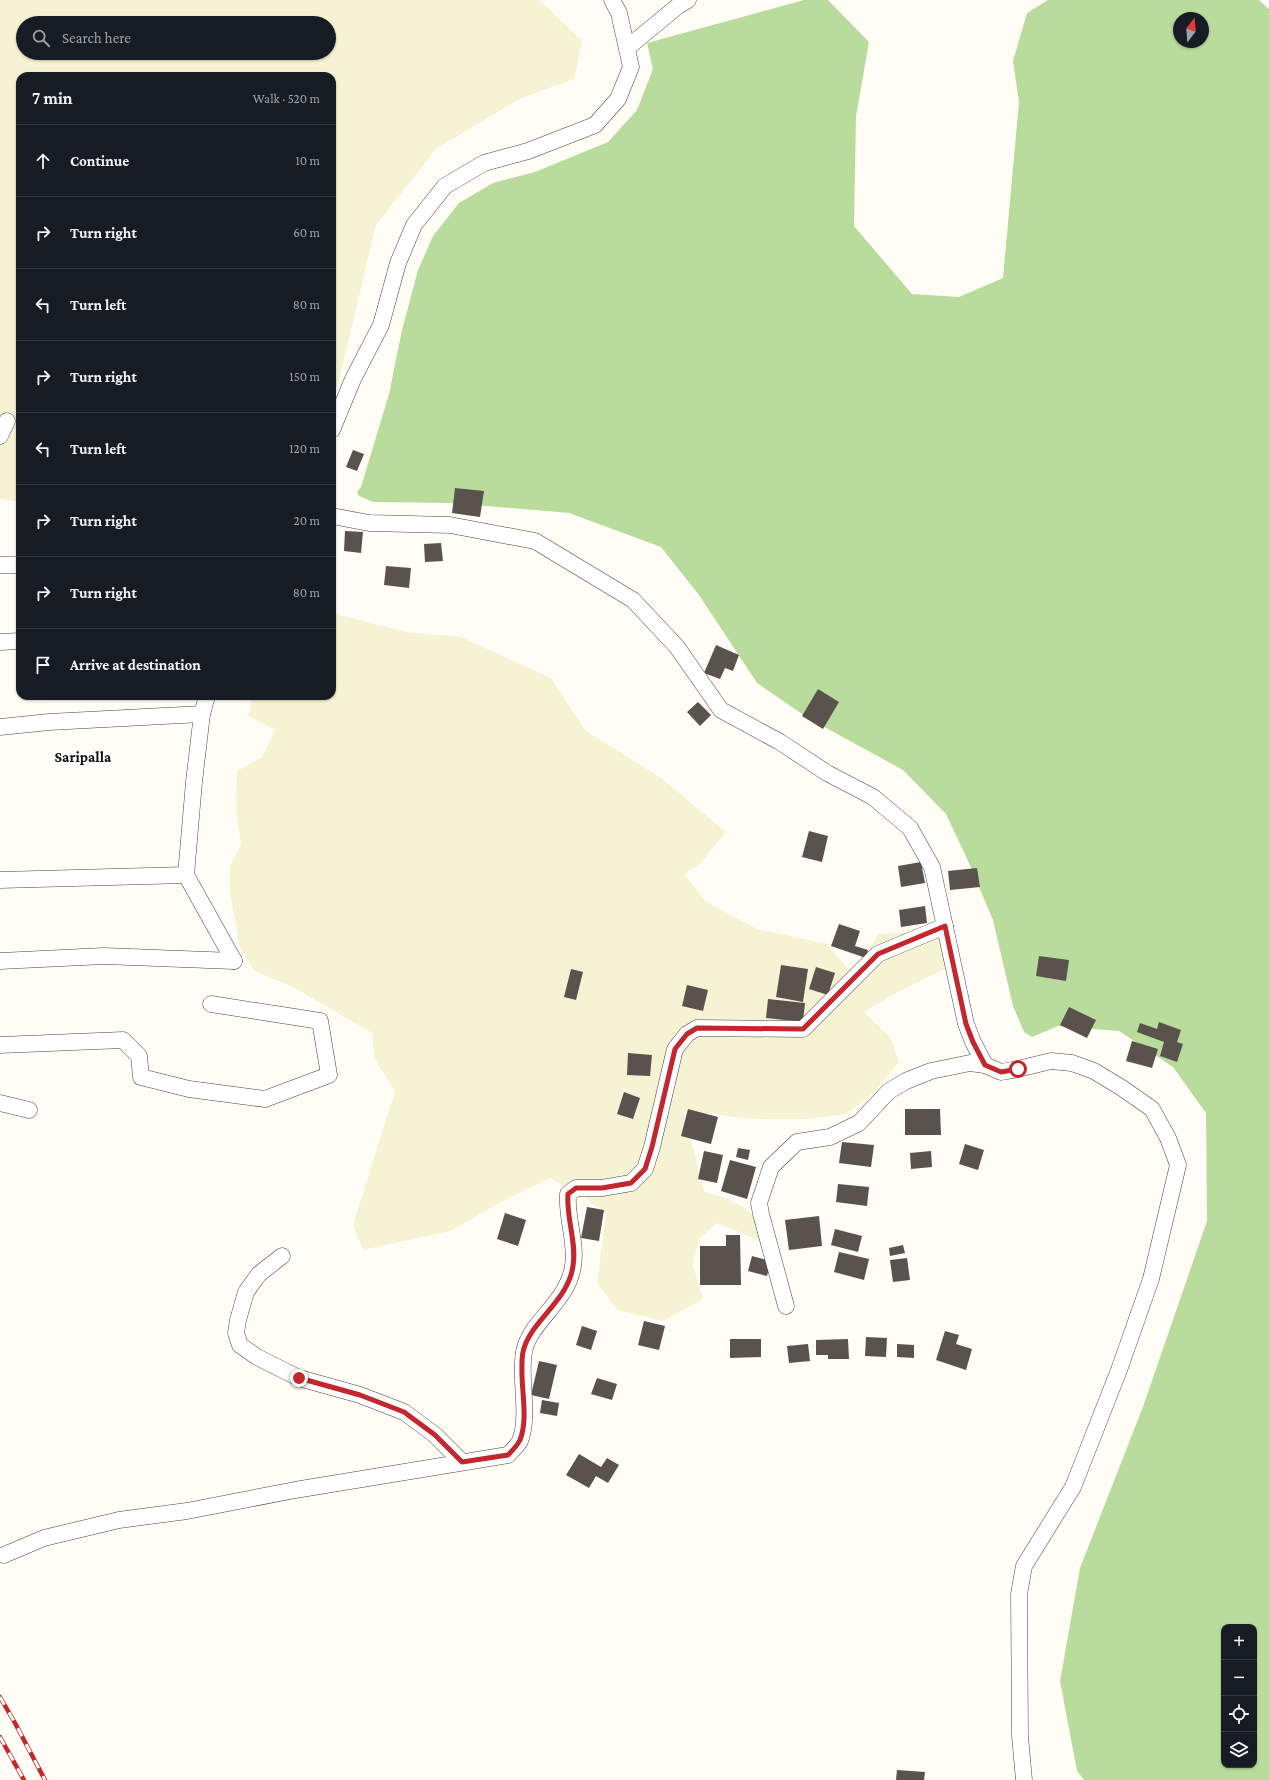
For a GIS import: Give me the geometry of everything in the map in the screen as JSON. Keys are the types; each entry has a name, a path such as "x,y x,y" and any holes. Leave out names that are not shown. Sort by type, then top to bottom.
{"street":[{"path":"336,420 353,379 381,325 398,263 414,225 445,186 484,163 528,151 594,125 618,99 631,67 619,13 612,0"},
{"path":"626,48 678,6 688,0"},
{"path":"0,436 7,421"},
{"path":"336,517 369,523 450,525 535,541 633,600 677,647 721,710 780,742 827,773 873,796 910,828 932,867 966,1024 973,1042 985,1065"},
{"path":"0,565 16,565"},
{"path":"0,642 16,641"},
{"path":"0,961 104,956 234,962 186,875 194,782 202,714 206,700"},
{"path":"0,727 49,722 202,714"},
{"path":"0,880 186,875"},
{"path":"4,1555 44,1538 119,1520 187,1511 295,1490 508,1455 519,1441 523,1424 524,1352 530,1336 568,1286 573,1266 573,1250 567,1208 568,1194 576,1188 602,1188 631,1183 645,1169 652,1147 675,1049 687,1034 697,1028 803,1029 878,954 945,926"},
{"path":"0,1045 123,1040 139,1056 141,1077 189,1089 266,1100 329,1075 320,1021 211,1004"},
{"path":"786,1306 760,1214 759,1203 771,1167 796,1142 830,1137 859,1123 889,1091 906,1081 931,1071 970,1063 985,1065 1001,1072 1052,1061 1072,1063 1094,1071 1127,1091 1152,1109 1168,1138 1178,1165 1151,1279 1119,1370 1073,1487 1024,1566 1019,1594 1020,1736 1024,1780"},
{"path":"0,1103 29,1110"},
{"path":"282,1256 259,1274 246,1292 238,1320 236,1334 240,1345 257,1357 299,1378 360,1395 404,1412 435,1435 462,1462"}],"shaded area":[{"path":"0,0 540,0 582,41 574,79 519,99 436,149 376,225 336,390 336,72 16,72 16,501 0,499"},
{"path":"336,614 406,632 461,637 551,678 586,731 660,777 726,832 700,864 684,874 705,901 757,929 827,944 853,974 879,934 940,930 953,965 896,993 864,1012 891,1038 899,1062 871,1095 846,1114 807,1119 759,1119 684,1112 704,1191 730,1200 746,1209 758,1222 760,1241 717,1223 699,1239 693,1265 703,1299 663,1321 617,1310 597,1283 606,1214 588,1200 550,1178 497,1204 451,1231 363,1250 353,1225 395,1091 375,1060 372,1033 293,987 254,971 240,947 230,892 230,866 241,844 236,811 237,771 262,757 275,730 248,716 252,700 336,700"}],"green space":[{"path":"804,0 828,0 869,42 856,116 854,226 912,294 959,297 1003,278 1019,102 1013,61 1027,13 1048,0 1259,0 1269,9 1269,1780 1084,1780 1077,1771 1060,1681 1080,1568 1144,1404 1207,1221 1206,1113 1173,1067 1119,1031 1058,1026 1032,1037 1024,1032 1013,1006 993,920 946,814 903,770 808,718 757,683 699,595 661,547 569,513 451,503 373,502 359,496 357,492 361,487 389,394 402,330 418,270 433,236 459,203 493,183 535,172 608,142 637,110 653,69 647,43"}],"building":[{"path":"353,450 364,454 357,471 346,467"},
{"path":"455,488 484,491 480,517 452,513"},
{"path":"345,531 363,532 361,553 344,551"},
{"path":"441,543 443,561 425,562 424,544"},
{"path":"386,566 411,568 409,588 384,585"},
{"path":"716,645 739,655 733,671 725,668 720,679 704,673"},
{"path":"818,689 839,702 823,729 802,716"},
{"path":"698,702 711,715 700,726 687,712"},
{"path":"809,831 828,836 822,862 802,857"},
{"path":"921,862 925,883 901,887 898,866"},
{"path":"977,868 980,887 950,890 948,871"},
{"path":"925,906 927,923 901,927 899,910"},
{"path":"839,924 860,931 855,946 868,950 866,958 831,946"},
{"path":"1039,956 1069,960 1066,981 1036,976"},
{"path":"781,965 808,969 803,1002 776,997"},
{"path":"816,967 835,973 828,995 809,989"},
{"path":"571,969 583,972 576,1000 564,997"},
{"path":"687,985 708,990 703,1011 682,1006"},
{"path":"768,999 805,1003 803,1022 766,1018"},
{"path":"1069,1007 1096,1020 1087,1038 1060,1025"},
{"path":"1159,1022 1181,1030 1177,1042 1183,1044 1177,1062 1160,1056 1164,1042 1137,1032 1140,1023 1157,1029"},
{"path":"1132,1041 1158,1049 1152,1068 1126,1061"},
{"path":"628,1053 652,1055 650,1076 627,1075"},
{"path":"624,1092 640,1098 633,1119 617,1114"},
{"path":"688,1109 718,1117 711,1144 681,1136"},
{"path":"905,1109 940,1109 941,1135 905,1135"},
{"path":"842,1142 874,1145 871,1167 839,1163"},
{"path":"965,1144 984,1150 978,1170 959,1164"},
{"path":"738,1148 750,1150 748,1160 736,1157"},
{"path":"704,1151 723,1155 717,1183 698,1179"},
{"path":"931,1151 932,1167 911,1169 910,1153"},
{"path":"730,1160 756,1167 747,1199 721,1191"},
{"path":"838,1184 869,1187 867,1206 836,1202"},
{"path":"587,1207 604,1210 599,1241 581,1238"},
{"path":"505,1213 526,1220 518,1246 497,1239"},
{"path":"819,1216 822,1246 789,1250 785,1220"},
{"path":"835,1229 862,1236 858,1252 831,1245"},
{"path":"726,1235 740,1235 741,1285 700,1285 700,1246 726,1246"},
{"path":"903,1245 905,1253 890,1256 889,1248"},
{"path":"839,1252 869,1259 864,1280 834,1272"},
{"path":"752,1256 771,1261 767,1276 748,1271"},
{"path":"907,1258 910,1280 893,1282 890,1260"},
{"path":"644,1321 665,1326 659,1350 638,1345"},
{"path":"582,1326 597,1331 591,1350 576,1345"},
{"path":"945,1331 959,1335 956,1344 972,1349 966,1370 936,1360"},
{"path":"866,1337 887,1338 886,1357 865,1356"},
{"path":"730,1339 761,1339 761,1357 730,1358"},
{"path":"848,1339 849,1359 828,1359 828,1355 816,1355 816,1340"},
{"path":"808,1344 810,1361 789,1363 787,1346"},
{"path":"897,1344 914,1345 914,1358 897,1357"},
{"path":"539,1361 557,1365 549,1399 531,1395"},
{"path":"597,1378 617,1384 612,1400 591,1394"},
{"path":"542,1400 559,1403 557,1416 540,1413"},
{"path":"579,1454 601,1467 607,1458 619,1465 608,1483 596,1476 589,1488 566,1475"},
{"path":"897,1770 925,1772 924,1780 896,1780"}],"railway":[{"path":"0,1697 45,1780"},
{"path":"0,1737 24,1780"}],"district":[{"name":"Saripalla","path":"83,757"}],"route":[{"path":"299,1378 360,1395 404,1412 435,1435 462,1462 508,1455 519,1441 523,1424 524,1352 530,1336 568,1286 573,1266 573,1250 567,1208 568,1194 576,1188 602,1188 631,1183 645,1169 652,1147 675,1049 687,1034 697,1028 803,1029 831,999 878,954 945,926 966,1024 973,1042 985,1065 1001,1072 1018,1069"}]}
